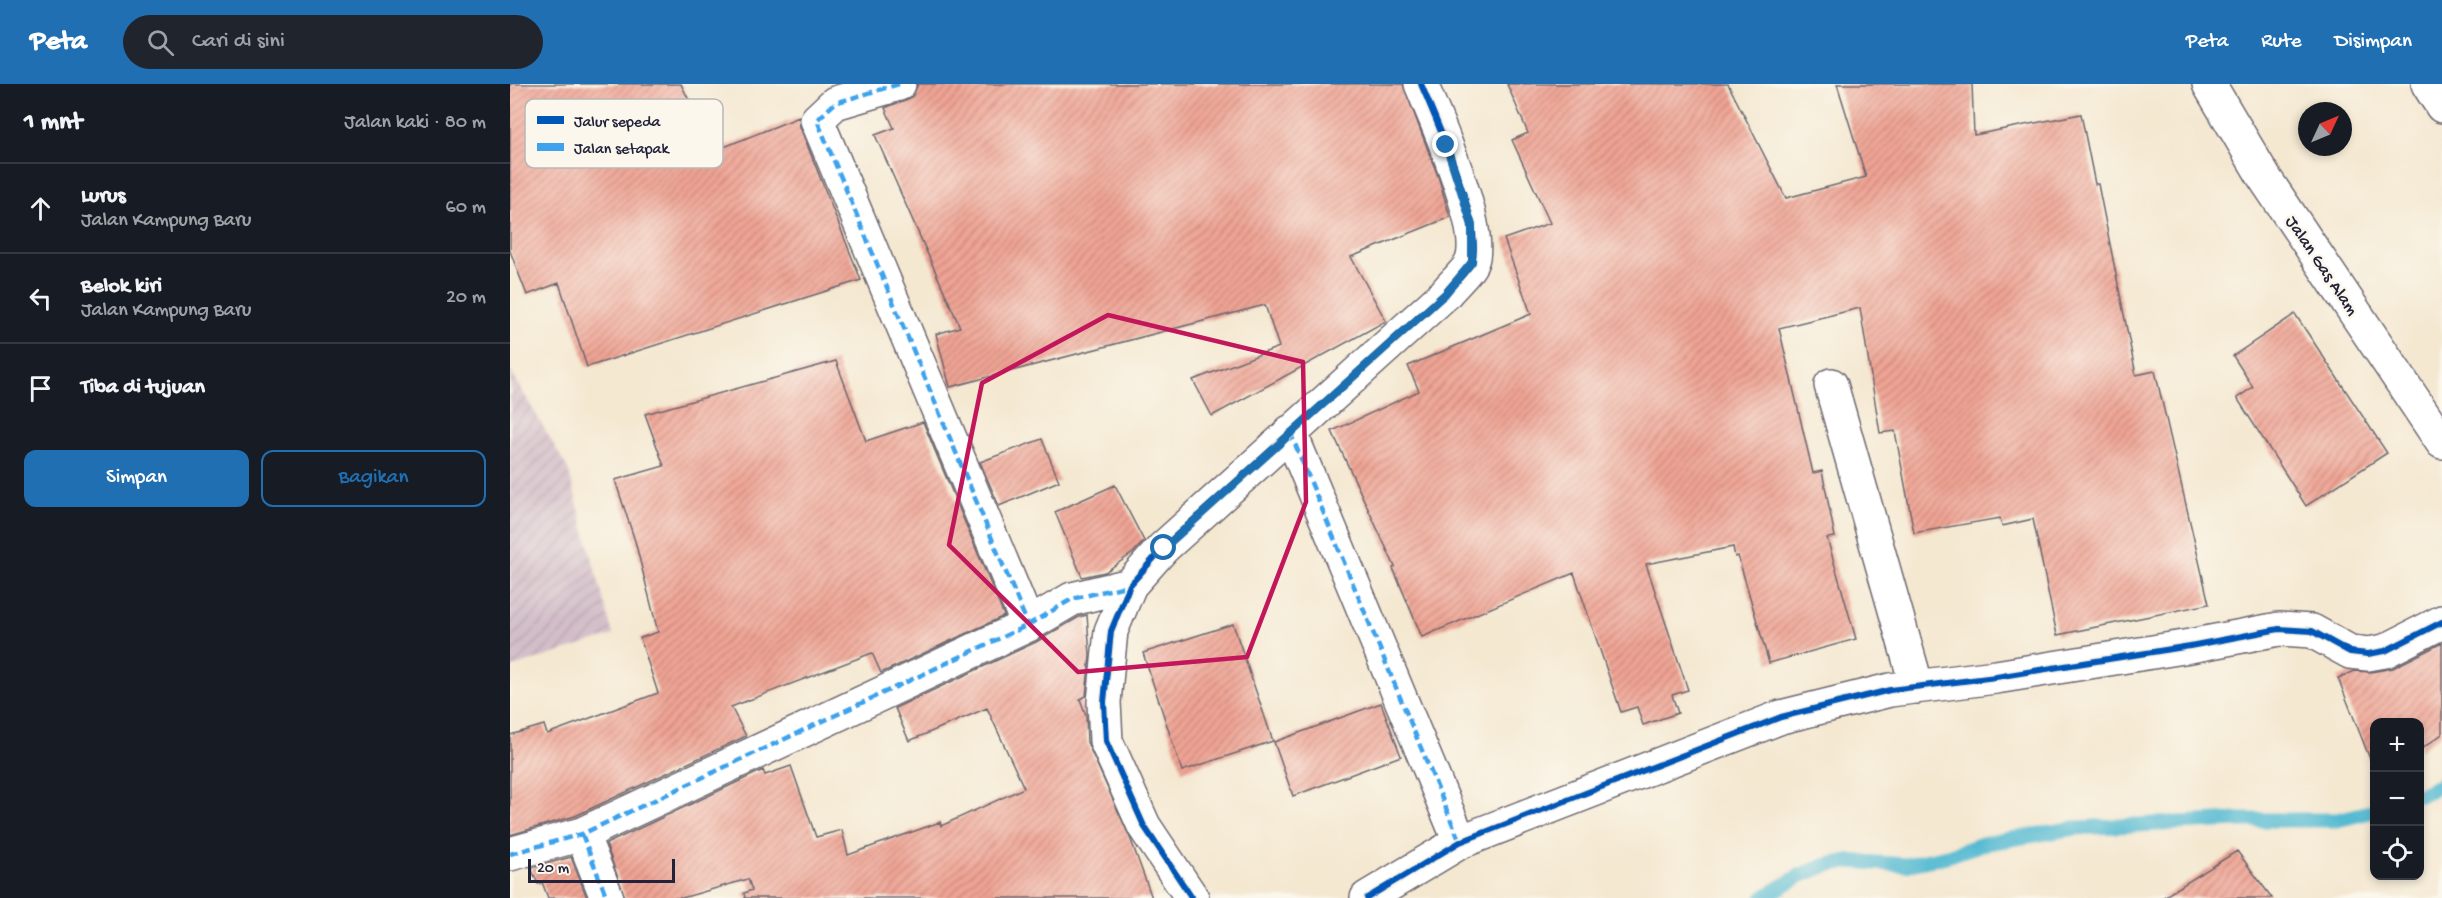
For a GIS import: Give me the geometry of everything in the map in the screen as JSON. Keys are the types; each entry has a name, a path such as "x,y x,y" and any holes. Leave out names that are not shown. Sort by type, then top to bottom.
{"main road":[{"path":"898,84 835,103 818,120 1028,625"},
{"path":"1192,898 1144,826 1106,741 1104,702 1112,631 1130,585 1164,548 1445,294 1472,262 1472,225 1446,145 1421,84"},
{"name":"Jalan Gas Alam","path":"2209,84 2264,177 2442,442"},
{"path":"2428,84 2442,106"},
{"path":"1831,385 1917,687"},
{"path":"1290,432 1460,842"},
{"path":"510,854 582,834 1028,625 1072,599 1130,585"},
{"path":"1367,898 1460,842 1781,717 1890,690 1996,677 2190,646 2279,629 2312,631 2350,652 2368,654 2385,651 2442,622"},
{"path":"582,834 608,898"}],"highlighted area":[{"path":"1108,315 1303,362 1306,502 1247,657 1078,672 949,545 982,383"}],"shaded area":[{"path":"510,370 568,469 613,635 510,668"}],"building":[{"path":"510,84 681,84 688,99 525,99 525,168 723,168 723,147 799,117 800,127 861,280 587,367 559,283 527,295 510,251"},
{"path":"918,84 1403,84 1439,179 1450,217 1351,257 1386,321 1212,416 1193,380 1279,347 1265,305 950,387 936,334 960,327 875,135 894,128 885,108 912,97"},
{"path":"1507,84 1728,84 1786,198 1866,177 1837,84 1972,84 1974,135 2081,114 2095,184 2098,184 2136,375 2155,371 2209,604 2057,635 2033,519 2002,526 2000,518 1914,533 1895,431 1880,433 1860,308 1779,328 1813,473 1822,471 1835,537 1827,538 1856,639 1769,663 1738,556 1735,557 1733,547 1646,564 1688,690 1672,695 1678,713 1643,725 1637,707 1621,712 1574,573 1422,637 1393,568 1395,567 1332,431 1419,391 1408,366 1531,314 1504,239 1550,223 1512,140 1528,133"},
{"path":"2295,314 2387,453 2306,506 2237,398 2253,387 2233,356"},
{"path":"836,361 866,441 923,422 1004,616 881,673 872,653 731,707 746,736 575,816 510,835 510,735 544,725 547,734 658,693 640,638 658,632 635,541 615,480 664,466 645,414"},
{"path":"1042,439 1059,481 999,506 980,462"},
{"path":"1115,485 1144,541 1133,553 1105,572 1082,577 1055,512"},
{"path":"1087,615 1090,655 1086,696 1080,699 1086,716 1087,742 1131,840 1152,898 745,898 744,893 752,890 748,879 682,898 625,898 606,844 763,770 765,775 791,766 816,837 842,830 848,855 940,822 941,826 1024,788 987,708 909,741 895,708 1036,642 1079,617"},
{"path":"1233,624 1273,741 1182,771 1143,653"},
{"path":"2442,643 2442,734 2424,747 2424,718 2370,718 2370,759 2338,678 2355,671 2371,672 2393,668"},
{"path":"1381,703 1401,756 1293,796 1274,742"},
{"path":"2237,851 2272,898 2162,898"},
{"path":"571,857 587,898 548,898 542,882 538,884 531,868"}],"waterway":[{"path":"2424,793 2442,784"},
{"path":"1763,898 1799,876 1827,865 1848,861 1906,865 1947,856 1982,844 2075,828 2238,820 2337,820 2370,812"}],"marked path":[{"path":"899,84 835,103 817,120 1028,625"},
{"path":"1290,432 1460,842"},
{"path":"510,854 582,834 1028,625 1072,599 1130,585"},
{"path":"582,834 607,898"}],"cycle path":[{"path":"1192,898 1144,826 1106,741 1104,702 1111,631 1130,585 1163,548 1445,294 1470,265 1474,245 1465,200 1457,173 1421,84"},
{"path":"1367,898 1460,842 1781,717 1890,690 1996,677 2190,646 2279,629 2312,631 2350,652 2368,654 2385,651 2442,622"}],"route":[{"path":"1164,548 1445,294 1472,262 1472,225 1446,145"}]}
